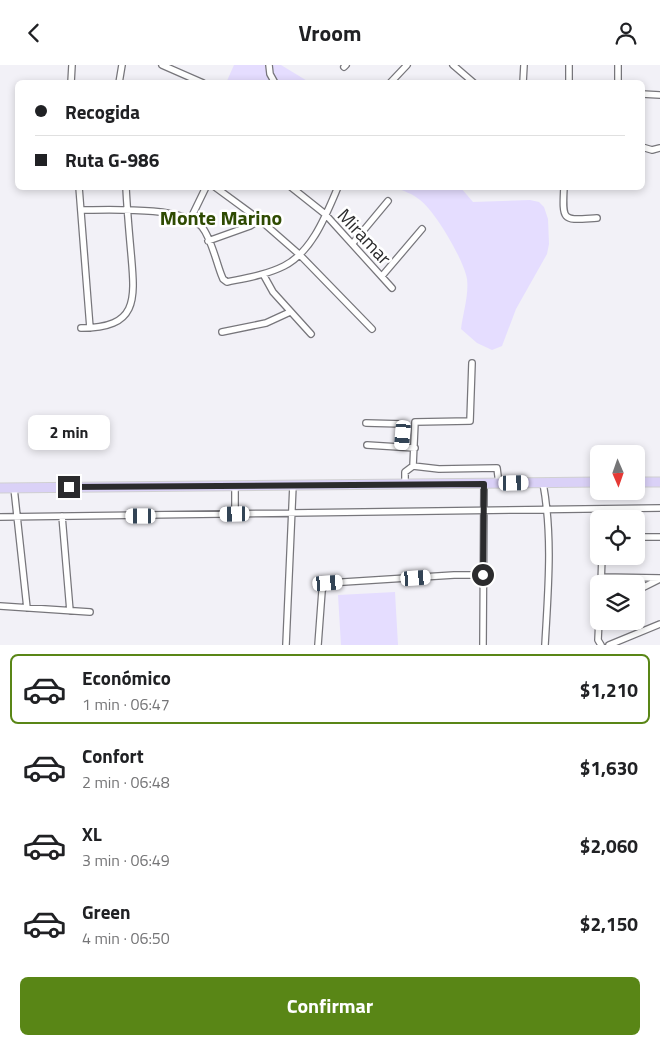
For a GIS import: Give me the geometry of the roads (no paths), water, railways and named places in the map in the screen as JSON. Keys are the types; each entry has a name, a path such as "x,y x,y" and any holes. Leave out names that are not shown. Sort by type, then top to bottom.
{"main road":[{"path":"0,488 590,482"},
{"path":"645,482 660,482"}],"street":[{"path":"71,80 72,65"},
{"path":"120,80 122,65"},
{"path":"162,65 196,80"},
{"path":"269,65 270,74 273,80"},
{"path":"393,80 407,65"},
{"path":"453,65 470,80"},
{"path":"523,80 524,65"},
{"path":"569,65 569,80"},
{"path":"618,65 618,80"},
{"path":"645,94 660,95"},
{"path":"645,148 652,150 660,148"},
{"path":"79,190 90,328"},
{"path":"81,328 102,327 116,321 131,303 134,287 126,190"},
{"path":"190,220 205,190"},
{"path":"219,190 260,220 300,255 372,329"},
{"name":"Miramar","path":"295,190 326,215 392,288"},
{"path":"81,210 127,210 160,213 190,220 203,229 223,279 228,282 263,274 286,265 300,255 326,215 337,190"},
{"path":"564,190 563,213 566,217 570,219 597,218"},
{"path":"353,243 388,201"},
{"path":"208,241 250,226 260,220"},
{"path":"382,276 422,229"},
{"path":"263,274 273,292 310,334"},
{"path":"222,332 266,323 290,312"},
{"path":"413,466 415,422 470,421 472,363"},
{"path":"366,423 404,424 402,446"},
{"path":"367,445 415,448"},
{"path":"405,484 405,472 413,466 439,469 497,468 499,484"},
{"path":"543,483 548,509 550,545 545,645"},
{"path":"483,645 484,484"},
{"path":"235,485 235,514"},
{"path":"286,645 293,485"},
{"path":"14,488 27,608"},
{"path":"0,517 660,508"},
{"path":"62,516 70,611"},
{"path":"645,537 660,537"},
{"path":"318,645 322,591 328,583 483,575"},
{"path":"645,579 660,578"},
{"path":"645,586 660,578"},
{"path":"0,607 90,613"},
{"path":"609,645 660,625"},
{"path":"598,630 600,645"}],"district":[{"name":"Monte Marino","path":"221,217"}]}
